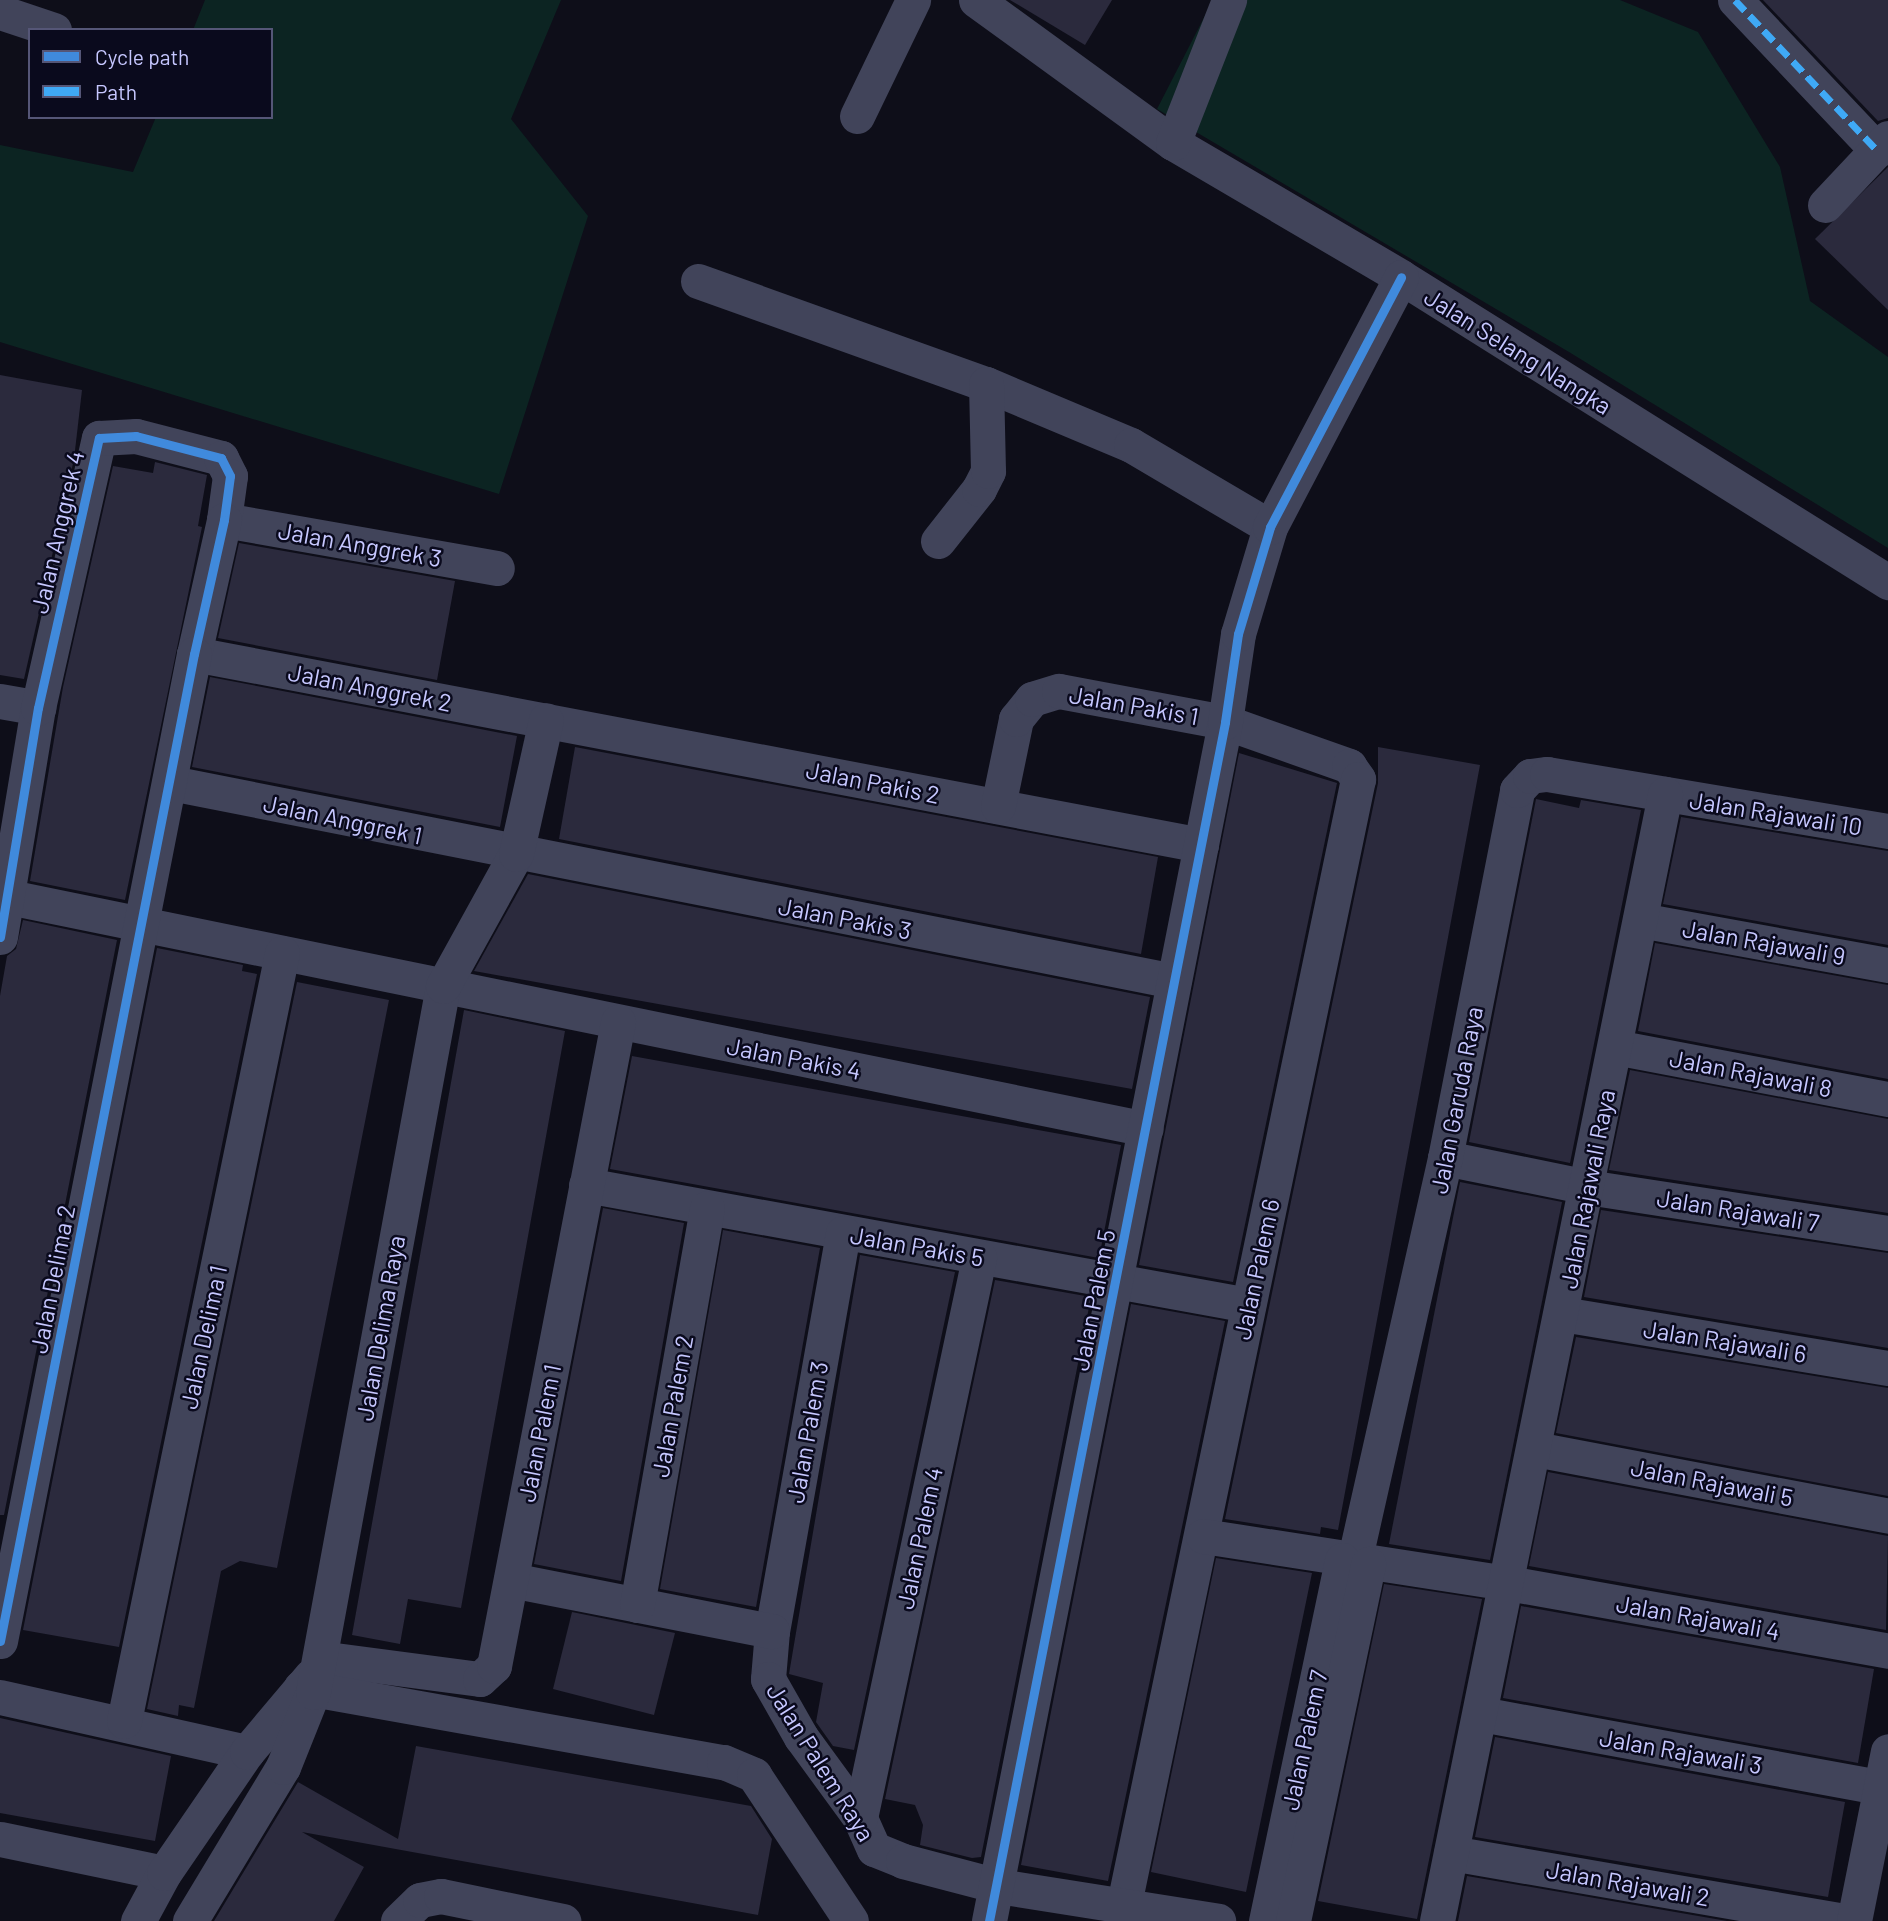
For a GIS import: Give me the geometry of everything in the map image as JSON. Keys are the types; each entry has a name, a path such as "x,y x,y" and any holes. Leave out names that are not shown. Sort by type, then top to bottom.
{"street":[{"path":"856,116 913,0"},
{"name":"Jalan Selang Nangka","path":"976,0 1173,143 1401,277 1888,582"},
{"path":"1173,143 1229,0"},
{"path":"1735,0 1883,144 1825,205"},
{"path":"0,12 48,28"},
{"name":"Jalan Palem 5","path":"989,1921 1225,722 1238,634 1270,527 1401,277"},
{"path":"698,281 986,384 1130,446 1270,527"},
{"path":"938,541 979,489 988,471 986,384"},
{"name":"Jalan Anggrek 4","path":"0,937 9,897 38,708 99,438 136,436 221,458 230,476 224,520 194,654 142,924"},
{"name":"Jalan Anggrek 3","path":"224,520 497,568"},
{"name":"Jalan Anggrek 2","path":"194,654 546,720"},
{"name":"Jalan Pakis 1","path":"998,806 1016,719 1032,699 1059,691 1225,722"},
{"path":"0,701 38,708"},
{"name":"Jalan Pakis 2","path":"546,720 1201,845"},
{"name":"Jalan Delima Raya","path":"190,1921 283,1767 312,1677 443,986 516,854 546,720"},
{"name":"Jalan Palem 6","path":"1124,1904 1203,1536 1248,1305 1358,779 1349,766 1225,722"},
{"name":"Jalan Garuda Raya","path":"1355,1562 1446,1158 1517,790 1530,776 1547,774 1665,794"},
{"name":"Jalan Anggrek 1","path":"171,783 516,854"},
{"name":"Jalan Rajawali 10","path":"1665,794 1888,831"},
{"name":"Jalan Rajawali Raya","path":"1437,1921 1508,1583 1665,794"},
{"name":"Jalan Pakis 3","path":"516,854 1174,981"},
{"name":"Jalan Pakis 4","path":"9,897 1146,1129"},
{"name":"Jalan Rajawali 9","path":"1640,920 1888,965"},
{"name":"Jalan Delima 2","path":"0,1641 11,1530 142,924"},
{"name":"Jalan Delima 1","path":"124,1721 282,953"},
{"name":"Jalan Palem 1","path":"312,1677 481,1679 494,1666 618,1022"},
{"name":"Jalan Rajawali 8","path":"1615,1047 1888,1099"},
{"name":"Jalan Rajawali 7","path":"1446,1158 1587,1187 1888,1233"},
{"name":"Jalan Pakis 5","path":"586,1185 1248,1305"},
{"name":"Jalan Palem 2","path":"637,1605 707,1208"},
{"name":"Jalan Palem 3","path":"772,1631 843,1233"},
{"name":"Jalan Palem 4","path":"860,1818 979,1258"},
{"name":"Jalan Rajawali 6","path":"1562,1314 1888,1367"},
{"name":"Jalan Rajawali 5","path":"1535,1449 1888,1516"},
{"name":"Jalan Rajawali 4","path":"1203,1536 1355,1562 1508,1583 1888,1651"},
{"name":"Jalan Palem 7","path":"1266,1921 1355,1562"},
{"name":"Jalan Palem 7","path":"1293,1921 1355,1562"},
{"path":"511,1580 772,1631"},
{"name":"Jalan Palem Raya","path":"772,1631 768,1679 801,1737 860,1818 874,1849 903,1861 998,1886 1218,1921"},
{"path":"138,1921 164,1873 247,1752 312,1677 724,1762 754,1775 851,1921"},
{"path":"0,1697 124,1721 247,1752"},
{"name":"Jalan Rajawali 3","path":"1481,1714 1884,1788"},
{"path":"1854,1921 1884,1788 1888,1751"},
{"path":"0,1839 164,1873"},
{"name":"Jalan Rajawali 2","path":"1451,1853 1846,1921"},
{"path":"398,1921 420,1900 440,1896 563,1921"}],"green space":[{"path":"205,0 561,0 511,119 588,216 499,494 0,342 0,145 133,172 155,119 273,119 273,28 194,28"},
{"path":"1213,0 1620,0 1698,32 1780,167 1810,301 1888,357 1888,548 1569,352 1157,109"}],"building":[{"path":"1010,0 1112,0 1085,45"},
{"path":"1763,0 1888,0 1888,118 1878,121"},
{"path":"1888,167 1888,310 1815,239"},
{"path":"0,375 82,390 74,459 24,679 0,675"},
{"path":"155,462 207,475 198,526 202,527 125,900 30,881 63,687 113,466 153,473"},
{"path":"239,543 455,581 437,680 218,638"},
{"path":"210,677 517,736 500,827 192,767"},
{"path":"575,747 1158,857 1141,954 559,839"},
{"path":"1378,747 1480,765 1338,1530 1321,1527 1320,1534 1225,1519 1378,783"},
{"path":"1239,753 1337,783 1233,1282 1139,1265"},
{"path":"1536,799 1579,808 1581,800 1641,810 1570,1163 1469,1142"},
{"path":"1681,817 1888,851 1888,945 1663,904"},
{"path":"528,874 1150,997 1132,1089 474,971"},
{"path":"23,920 117,940 4,1515 0,1515 0,996 7,956 16,949"},
{"path":"1655,943 1888,985 1888,1079 1638,1031"},
{"path":"157,948 243,965 242,971 257,974 119,1647 23,1630"},
{"path":"297,982 389,1000 277,1568 240,1561 221,1571 194,1708 179,1705 178,1716 147,1709"},
{"path":"464,1010 565,1031 461,1608 408,1599 400,1644 352,1635"},
{"path":"632,1056 1121,1145 1099,1258 610,1169"},
{"path":"1630,1070 1888,1119 1888,1213 1609,1170"},
{"path":"1460,1182 1562,1202 1490,1560 1389,1544"},
{"path":"603,1208 684,1223 621,1581 534,1564"},
{"path":"1601,1210 1888,1253 1888,1348 1584,1297"},
{"path":"723,1230 820,1248 756,1607 660,1589"},
{"path":"860,1255 955,1272 854,1750 833,1746 816,1722 823,1683 789,1674"},
{"path":"995,1280 1091,1297 981,1857 972,1858 920,1845 923,1825 915,1805 885,1799"},
{"path":"1131,1304 1225,1321 1108,1881 1021,1865"},
{"path":"1576,1337 1888,1388 1888,1496 1556,1433"},
{"path":"1548,1472 1888,1536 1886,1630 1529,1566"},
{"path":"1216,1558 1312,1573 1246,1892 1151,1872"},
{"path":"1384,1584 1482,1599 1417,1919 1318,1901"},
{"path":"1521,1606 1874,1669 1858,1763 1503,1698"},
{"path":"572,1612 675,1633 654,1715 553,1689"},
{"path":"0,1718 171,1756 155,1841 0,1813"},
{"path":"1495,1737 1845,1802 1828,1897 1475,1837"},
{"path":"416,1746 751,1806 772,1839 758,1915 302,1832 364,1867 334,1921 214,1921 298,1782 398,1839"},
{"path":"1467,1876 1727,1921 1458,1921"}],"marked path":[{"path":"1735,0 1877,150"}],"cycle path":[{"path":"989,1921 1225,722 1238,634 1270,527 1401,277"},
{"path":"0,937 38,708 99,438 136,436 221,458 230,476 224,520 194,654 0,1641"}]}
